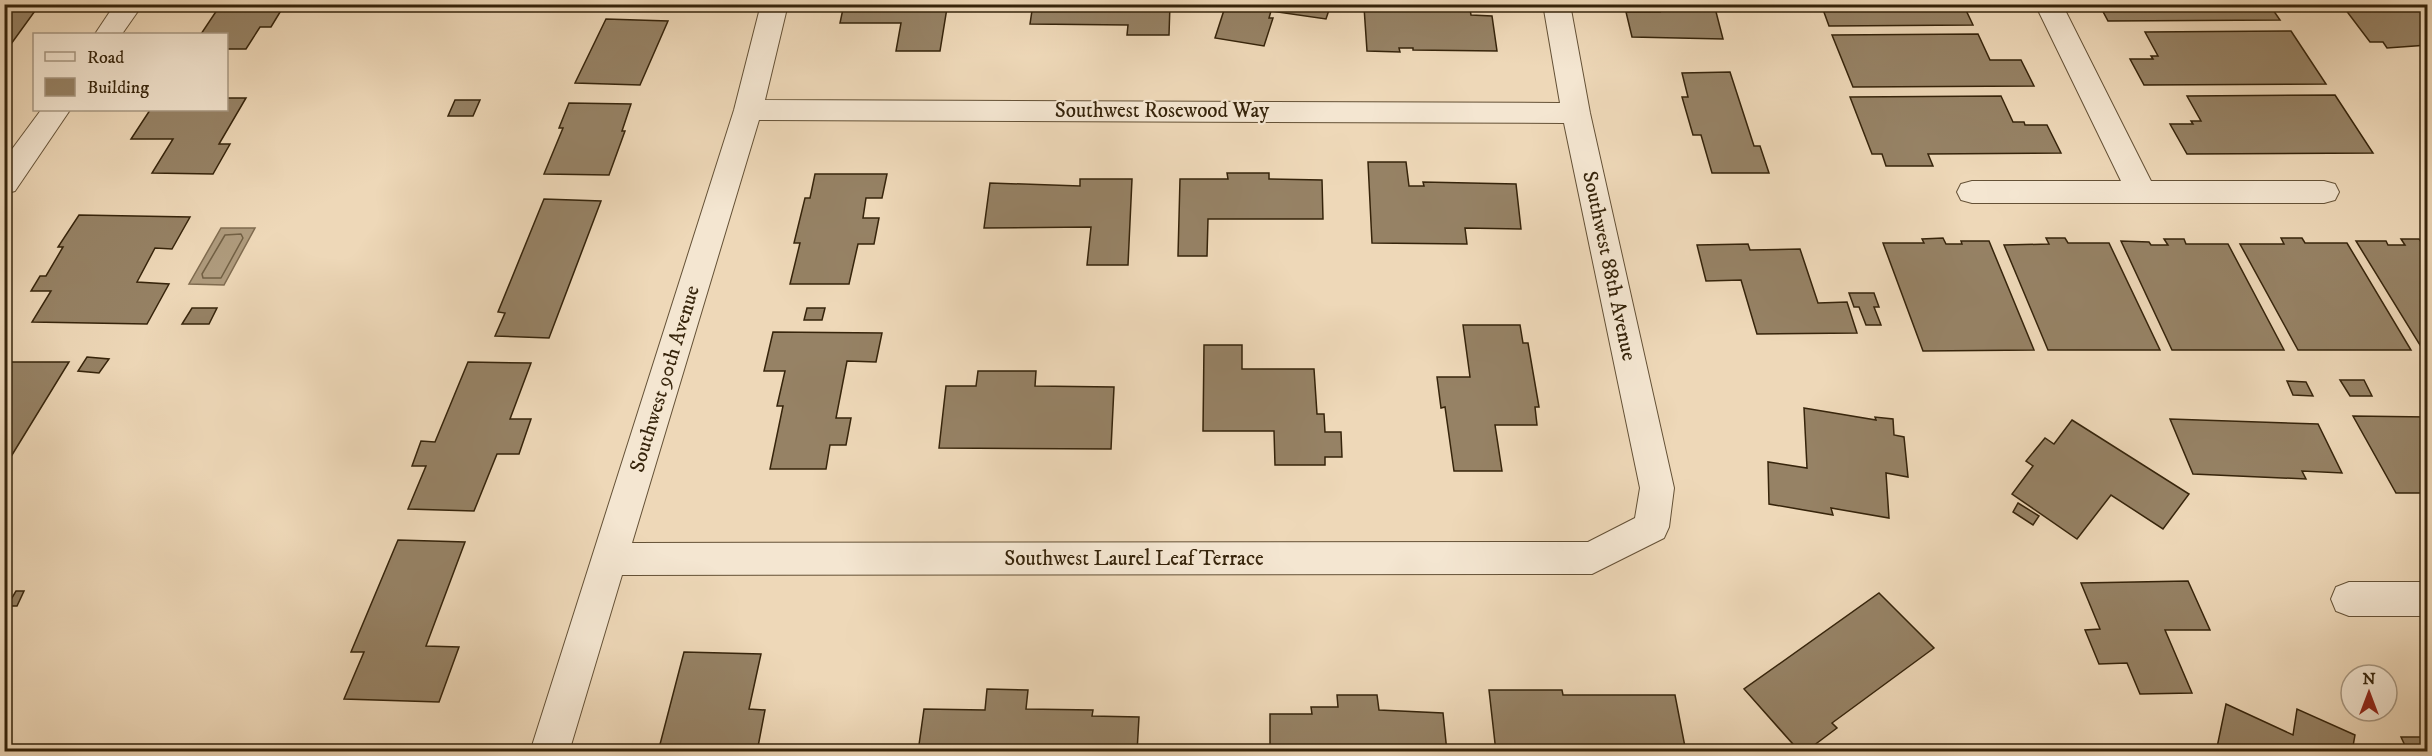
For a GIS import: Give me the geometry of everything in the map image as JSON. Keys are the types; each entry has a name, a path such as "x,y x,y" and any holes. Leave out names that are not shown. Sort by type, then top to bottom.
{"street":[{"path":"109,33 129,4"},
{"name":"Southwest 90th Avenue","path":"549,752 748,110 775,4"},
{"name":"Southwest 88th Avenue","path":"1556,4 1576,113 1657,488 1651,527"},
{"path":"2048,4 2142,192"},
{"name":"Southwest Rosewood Way","path":"748,110 1576,113"},
{"path":"4,183 55,111"},
{"path":"1972,192 2324,192"},
{"name":"Southwest Laurel Leaf Terrace","path":"610,559 1592,558 1651,527"},
{"path":"2349,599 2427,599"}],"water":[{"path":"221,228 255,228 224,285 189,284"}],"building":[{"path":"4,4 40,4 6,51 4,51"},
{"path":"221,4 285,4 271,27 260,27 246,49 228,49 228,33 202,33"},
{"path":"844,4 972,4 972,8 947,8 940,51 896,51 901,23 840,23"},
{"path":"1033,4 1170,4 1169,35 1127,35 1128,25 1030,24"},
{"path":"1219,4 1331,4 1326,19 1271,11 1269,18 1273,18 1264,46 1215,38 1225,7 1218,6"},
{"path":"1392,4 1469,4 1471,15 1492,16 1497,51 1399,48 1400,52 1367,51 1364,7 1392,7"},
{"path":"1658,4 1714,4 1723,39 1632,37 1626,12 1660,12"},
{"path":"1821,4 1963,4 1973,25 1829,26"},
{"path":"2099,4 2269,4 2280,20 2108,21"},
{"path":"2396,4 2400,10 2412,9 2408,4 2428,4 2428,45 2387,48 2383,42 2370,42 2342,5"},
{"path":"606,19 668,21 640,85 575,83"},
{"path":"2291,31 2326,84 2144,85 2130,59 2153,59 2151,56 2158,56 2145,32"},
{"path":"1978,34 1990,60 2021,60 2034,86 1853,87 1832,35"},
{"path":"1730,72 1754,146 1760,146 1769,173 1712,173 1701,135 1693,135 1682,97 1688,97 1682,73"},
{"path":"2335,95 2373,153 2187,154 2170,124 2193,124 2191,121 2201,121 2187,96"},
{"path":"2001,96 2013,122 2024,122 2025,125 2047,125 2061,153 1928,154 1933,166 1886,166 1882,154 1872,154 1850,97"},
{"path":"228,98 246,98 219,144 230,144 213,174 152,173 173,139 131,139 149,111 228,111"},
{"path":"455,100 480,100 473,116 448,116"},
{"path":"569,103 631,104 622,131 625,131 609,175 544,174 563,128 559,128"},
{"path":"1368,162 1406,162 1409,186 1424,186 1423,182 1516,184 1521,229 1465,228 1467,244 1372,243"},
{"path":"1227,173 1269,173 1269,179 1322,180 1323,219 1208,219 1207,256 1178,256 1180,179 1228,179"},
{"path":"815,174 887,174 882,198 866,198 863,218 879,218 874,244 858,244 849,284 790,284 800,243 794,243 805,198 810,198"},
{"path":"1080,179 1132,179 1128,265 1087,265 1091,227 984,228 990,183 1080,186"},
{"path":"544,199 601,201 549,338 495,336 505,313 498,312"},
{"path":"79,215 190,217 172,249 155,248 137,282 169,284 147,324 32,322 51,291 31,291 40,276 46,276 63,247 58,247"},
{"path":"1943,238 1946,244 1962,244 1961,241 1989,241 2034,350 1923,351 1883,243 1924,243 1922,239"},
{"path":"2046,238 2065,238 2068,243 2109,243 2160,350 2048,350 2004,245 2049,244"},
{"path":"2281,238 2302,238 2305,243 2347,243 2411,350 2298,350 2240,244 2284,244"},
{"path":"2164,239 2184,239 2186,244 2228,244 2284,350 2172,350 2121,241 2168,245"},
{"path":"2401,239 2419,239 2423,244 2428,244 2428,349 2423,350 2356,241 2386,241 2388,245 2405,245"},
{"path":"1748,244 1750,250 1800,249 1818,303 1847,302 1857,333 1757,334 1741,280 1706,281 1697,245"},
{"path":"1849,293 1874,293 1879,307 1874,307 1881,325 1866,325 1859,307 1854,307"},
{"path":"192,308 217,308 209,324 182,324"},
{"path":"807,308 825,308 822,320 804,320"},
{"path":"1463,325 1520,325 1523,343 1528,343 1539,407 1535,407 1537,425 1495,425 1502,471 1454,471 1445,407 1441,408 1437,377 1470,377"},
{"path":"773,332 882,333 876,362 847,361 836,418 851,418 846,445 830,445 826,469 770,469 783,406 777,406 785,371 764,371"},
{"path":"1204,345 1242,345 1242,369 1314,369 1317,414 1324,414 1325,432 1341,432 1342,457 1325,457 1325,465 1275,465 1274,431 1203,431"},
{"path":"87,357 109,359 99,373 78,371"},
{"path":"4,362 69,362 4,468"},
{"path":"468,362 531,363 510,419 531,419 519,454 497,454 474,511 408,509 426,466 412,466 421,441 435,442"},
{"path":"978,371 1036,371 1035,386 1114,387 1111,449 939,448 946,386 976,386"},
{"path":"2340,380 2364,380 2372,396 2350,396"},
{"path":"2287,381 2306,382 2313,396 2293,395"},
{"path":"1804,408 1876,420 1875,417 1893,419 1894,435 1904,437 1908,477 1886,473 1889,518 1831,508 1833,515 1769,504 1768,462 1807,468"},
{"path":"2353,416 2428,417 2428,493 2396,493"},
{"path":"2170,419 2318,424 2342,473 2302,471 2306,479 2193,474"},
{"path":"2072,420 2189,494 2163,529 2111,495 2077,539 2012,494 2033,466 2026,461 2045,438 2054,444"},
{"path":"2018,503 2039,516 2033,525 2013,512"},
{"path":"398,540 465,542 426,646 459,647 439,702 344,699 364,652 351,652"},
{"path":"2188,581 2210,630 2165,630 2192,693 2140,694 2127,663 2099,664 2085,630 2100,629 2081,583"},
{"path":"16,591 24,591 17,606 7,606"},
{"path":"1879,593 1934,648 1832,723 1837,728 1805,752 1800,752 1744,689"},
{"path":"684,652 761,654 749,709 765,710 757,752 658,752"},
{"path":"987,689 1028,690 1026,709 1093,710 1092,716 1139,717 1137,752 918,752 924,709 985,710"},
{"path":"1489,690 1562,690 1563,695 1675,695 1686,752 1496,752"},
{"path":"1337,695 1377,695 1379,710 1443,713 1447,752 1270,752 1270,714 1312,714 1311,707 1338,707"},
{"path":"2226,704 2293,735 2297,709 2355,735 2352,752 2216,752"},
{"path":"2401,737 2428,737 2428,752 2408,752"},
{"path":"347,747 434,749 433,752 345,752"}]}
